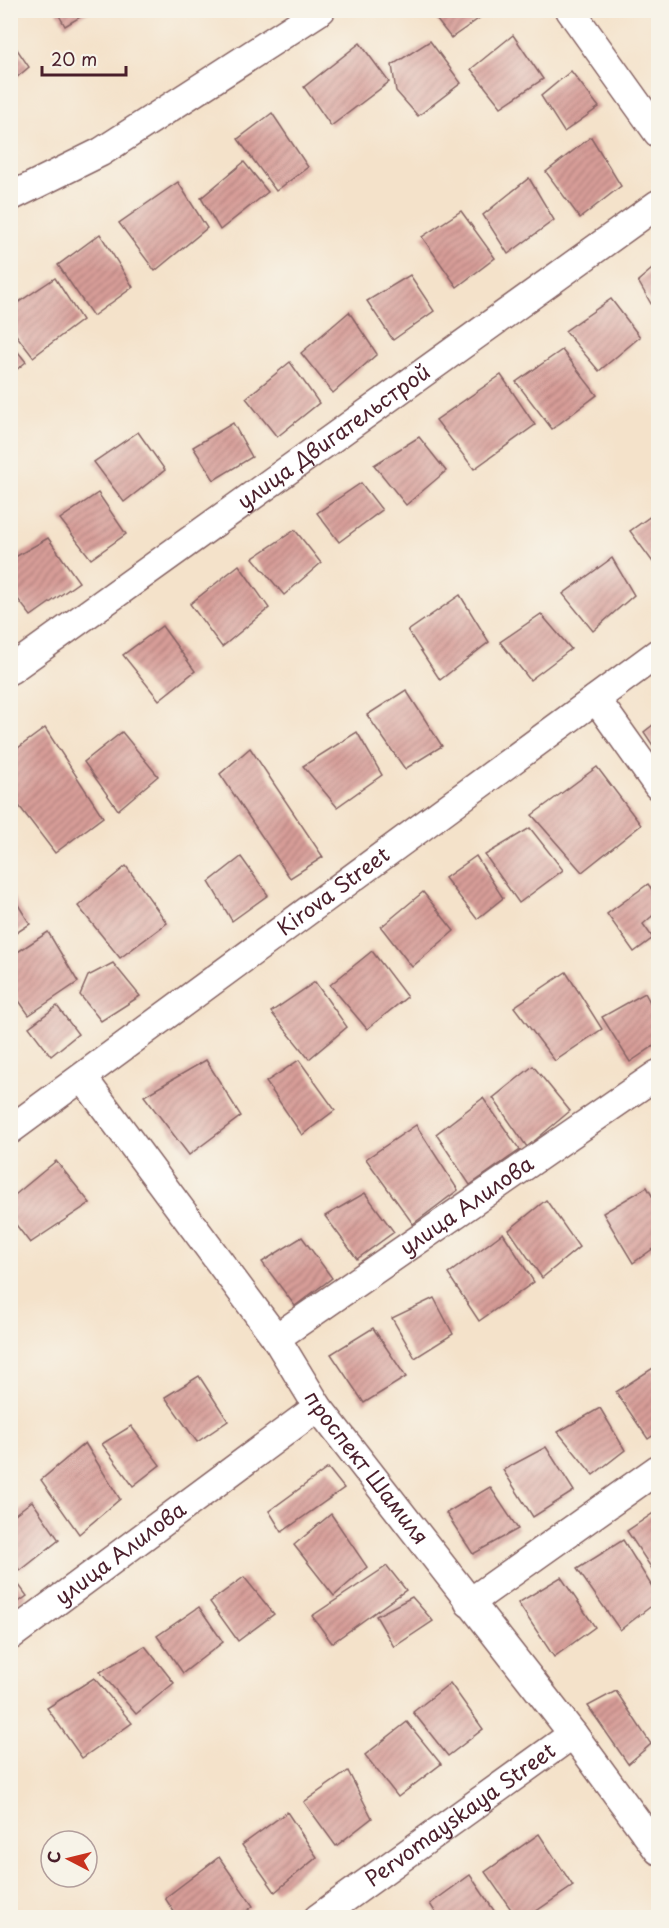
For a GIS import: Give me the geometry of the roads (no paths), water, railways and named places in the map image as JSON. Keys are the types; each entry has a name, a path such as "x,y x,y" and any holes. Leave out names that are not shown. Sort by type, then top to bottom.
{"street":[{"path":"10,197 101,152 321,10"},
{"path":"570,10 658,133"},
{"name":"улица Двигательстрой","path":"10,670 658,204"},
{"name":"Kirova Street","path":"10,1130 658,653"},
{"path":"596,699 658,786"},
{"name":"улица Алилова","path":"276,1338 658,1074"},
{"name":"проспект Шамиля","path":"83,1078 276,1338 318,1407 469,1604 573,1734 658,1850"},
{"name":"улица Алилова","path":"10,1636 318,1407"},
{"path":"469,1604 658,1469"},
{"name":"Pervomayskaya Street","path":"318,1917 573,1734"}]}
